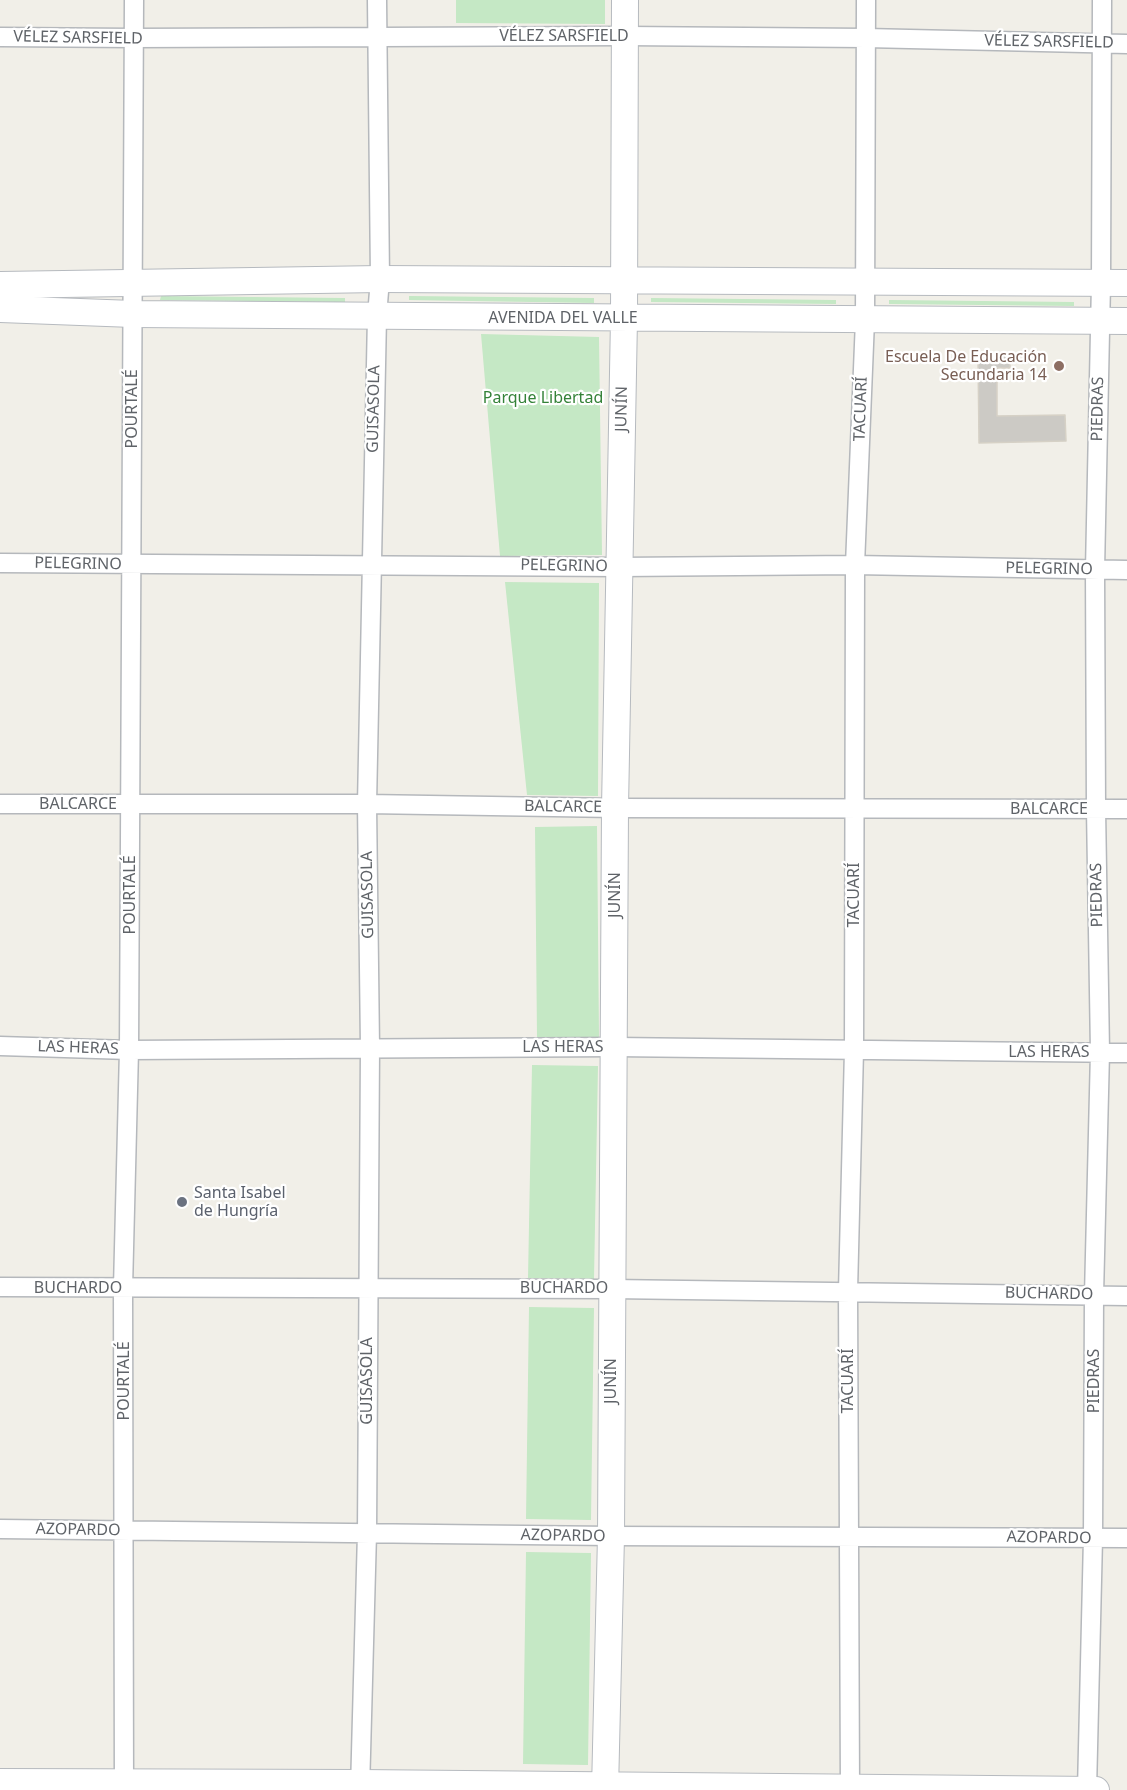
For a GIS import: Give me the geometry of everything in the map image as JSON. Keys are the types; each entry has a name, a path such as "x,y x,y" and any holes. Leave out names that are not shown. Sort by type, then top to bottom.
{"main road":[{"name":"JUNÍN","path":"605,1788 611,1536 615,808 624,318 625,0"},
{"path":"0,285 380,279 1127,283"},
{"name":"AVENIDA DEL VALLE","path":"0,309 133,314 1127,321"},
{"path":"0,1782 124,1786 1096,1790"}],"street":[{"name":"POURTALÉ","path":"124,1786 123,1288 129,1050 134,0"},
{"name":"GUISASOLA","path":"360,1787 366,1533 370,1048 367,804 370,564 380,279 377,0"},
{"name":"TACUARÍ","path":"850,1789 848,1291 854,1050 855,565 865,320 866,0"},
{"name":"PIEDRAS","path":"1087,1790 1100,1052 1095,570 1101,283 1102,0"},
{"name":"VÉLEZ SARSFIELD","path":"0,37 625,36 866,38 1127,44"},
{"name":"PELEGRINO","path":"0,563 619,567 855,565 1127,570"},
{"name":"BALCARCE","path":"0,804 1127,809"},
{"name":"LAS HERAS","path":"0,1046 129,1050 615,1047 1127,1053"},
{"name":"BUCHARDO","path":"0,1287 367,1287 1127,1296"},
{"name":"AZOPARDO","path":"0,1529 611,1536 1127,1538"}],"green space":[{"path":"456,0 605,0 605,24 456,23"},
{"path":"161,296 345,298 345,302 160,300"},
{"path":"409,296 594,298 594,303 409,300"},
{"path":"651,298 836,300 836,304 651,302"},
{"path":"889,300 1074,302 1074,306 889,304"},
{"name":"Parque Libertad","path":"481,334 599,337 602,555 500,556"},
{"path":"505,582 599,583 598,796 527,795"},
{"path":"597,826 599,1038 537,1039 535,827"},
{"path":"532,1065 598,1066 594,1279 528,1278"},
{"path":"529,1307 594,1308 591,1520 526,1519"},
{"path":"526,1552 591,1553 588,1765 523,1764"}],"building":[{"path":"1010,355 1010,368 997,368 997,416 1065,415 1066,441 979,443 978,356"}],"place":[{"name":"Escuela De Educación Secundaria 14","path":"1059,366"},
{"name":"Santa Isabel de Hungría","path":"182,1202"}]}
